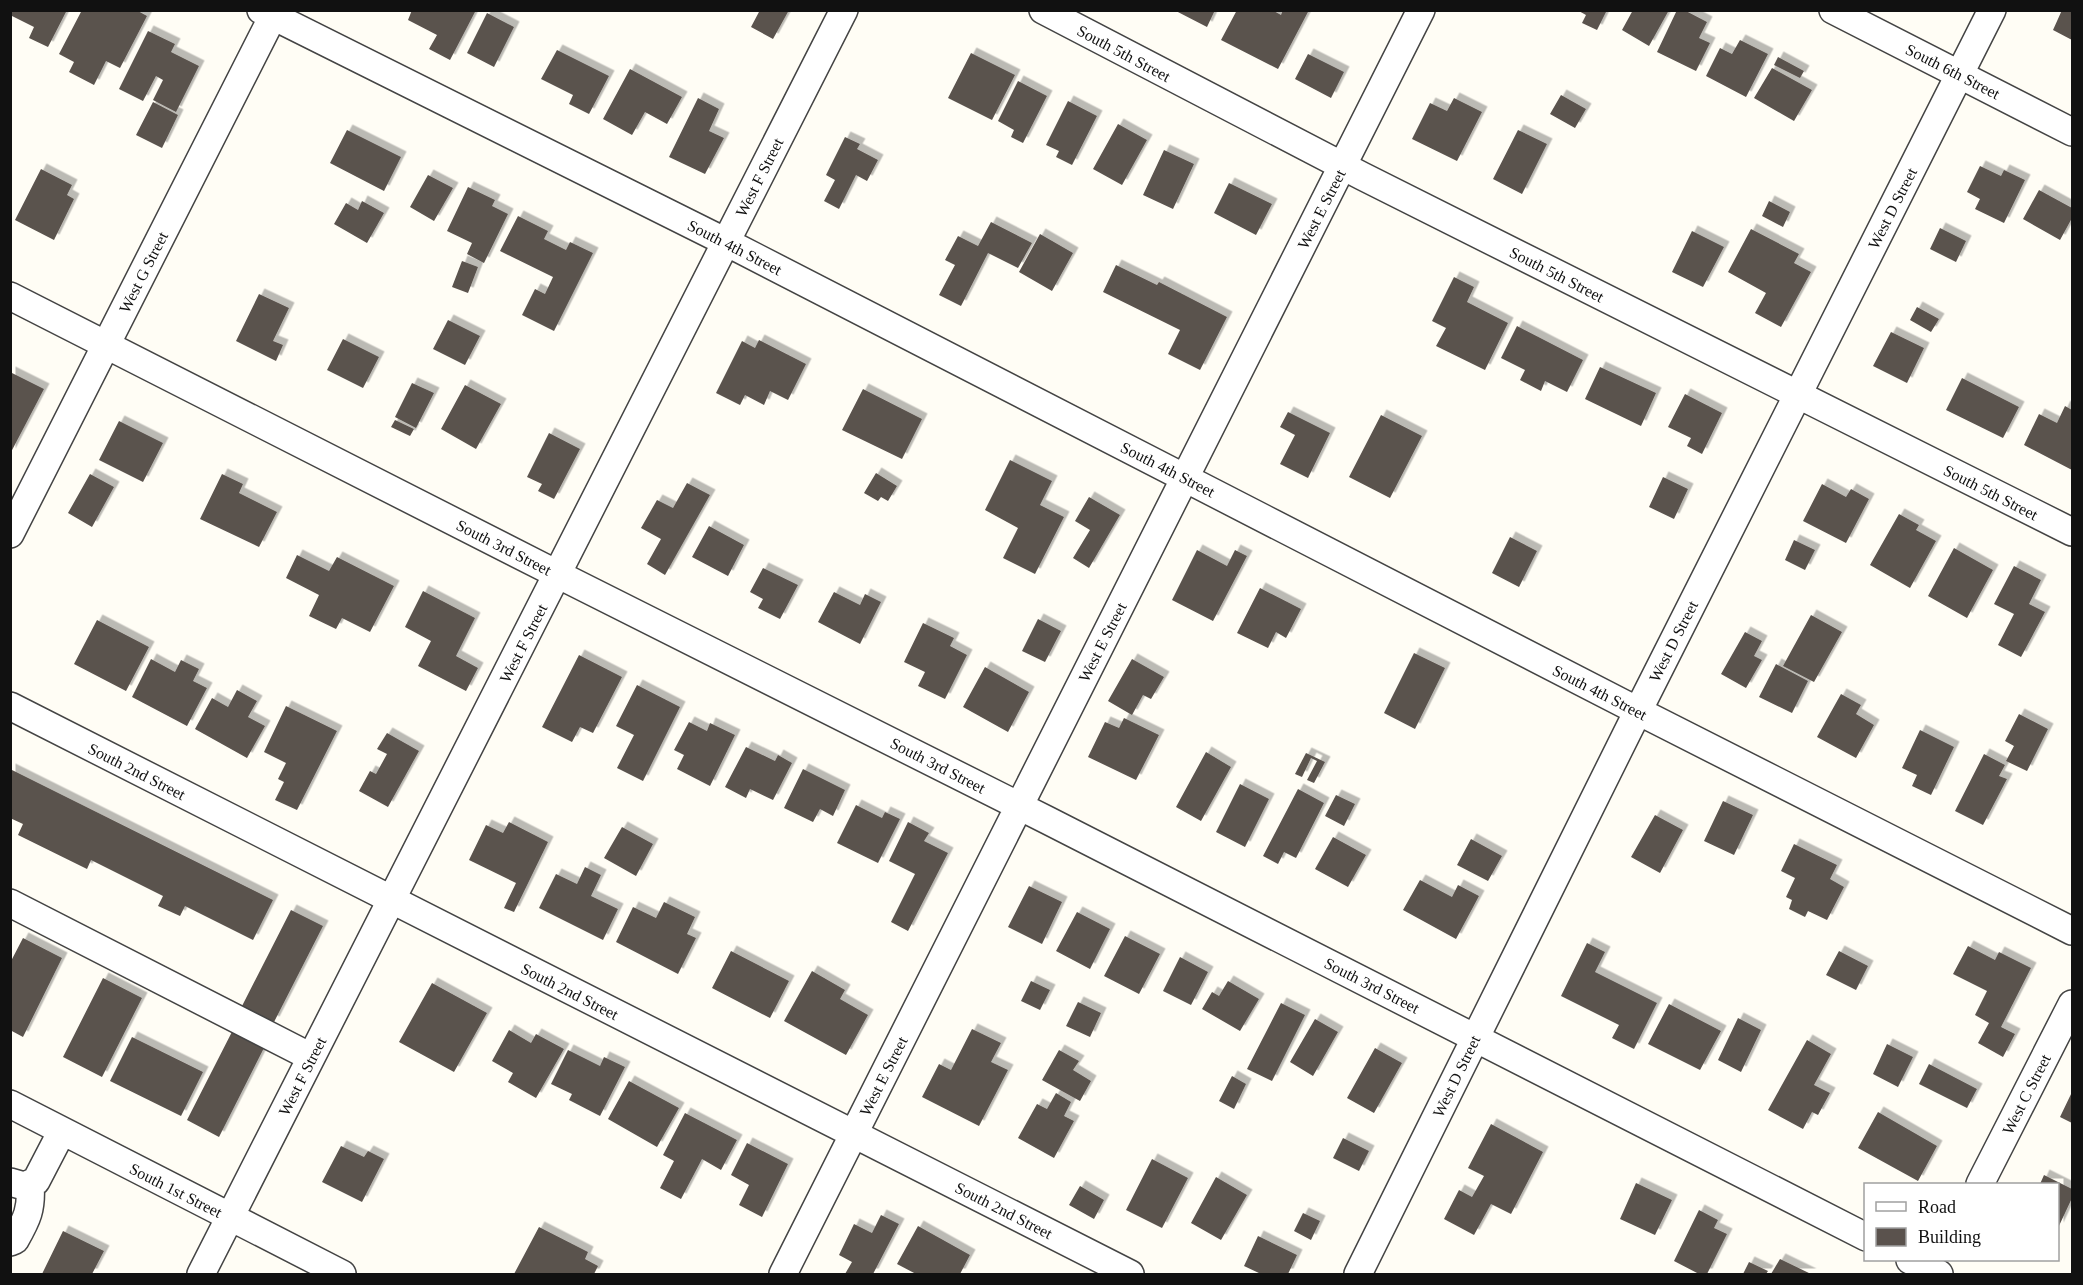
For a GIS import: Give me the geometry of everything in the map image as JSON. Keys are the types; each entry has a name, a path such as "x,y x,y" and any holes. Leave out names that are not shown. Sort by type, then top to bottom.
{"street":[{"name":"West F Street","path":"201,1275 844,10"},
{"name":"South 5th Street","path":"1043,10 1342,166 2073,532"},
{"name":"West E Street","path":"783,1275 1421,10"},
{"name":"South 6th Street","path":"1833,10 2073,132"},
{"name":"West D Street","path":"1358,1275 1638,711 1992,10"},
{"name":"South 4th Street","path":"270,12 726,242 2073,932"},
{"name":"West G Street","path":"14,519 106,344 270,12"},
{"name":"South 3rd Street","path":"10,296 1864,1236"},
{"name":"South 2nd Street","path":"10,706 1130,1275"},
{"path":"10,903 311,1057"},
{"name":"West C Street","path":"1981,1183 2073,1004"},
{"name":"South 1st Street","path":"10,1104 342,1275"},
{"path":"10,1242 15,1240 28,1216 31,1198 20,1183 36,1181 62,1131"},
{"path":"1913,1261 1938,1270"}],"building":[{"path":"10,10 67,10 48,47 29,38 34,27 10,15"},
{"path":"82,10 136,10 147,16 120,68 106,61 94,85 69,72 74,62 59,54"},
{"path":"412,10 476,10 450,60 429,49 437,35 408,20"},
{"path":"760,10 789,10 773,39 751,27"},
{"path":"1174,10 1215,10 1207,27"},
{"path":"1237,10 1272,10 1281,15 1283,10 1309,10 1278,69 1221,40"},
{"path":"1577,10 1607,10 1597,30 1582,23 1586,15"},
{"path":"1633,10 1669,10 1649,46 1622,30"},
{"path":"1677,10 1684,10 1707,22 1699,38 1710,43 1696,71 1657,52"},
{"path":"2062,10 2072,12 2072,40 2053,30"},
{"path":"487,13 514,27 494,67 467,53"},
{"path":"148,31 175,44 171,52 199,66 176,112 153,100 163,80 156,76 143,101 119,89"},
{"path":"1740,40 1768,54 1746,97 1706,76 1720,48 1732,54"},
{"path":"557,50 609,76 589,114 569,104 573,95 541,79"},
{"path":"971,53 1015,75 992,120 948,98"},
{"path":"1308,54 1344,72 1331,98 1295,79"},
{"path":"1778,57 1804,71 1800,78 1774,65"},
{"path":"1772,68 1812,90 1794,121 1754,98"},
{"path":"630,69 682,97 667,124 645,112 632,135 603,119"},
{"path":"1018,81 1047,96 1023,143 1011,137 1014,130 998,121"},
{"path":"1561,95 1586,109 1575,128 1550,114"},
{"path":"698,98 719,109 709,131 724,138 705,174 669,157"},
{"path":"1454,98 1482,112 1457,161 1412,139 1430,103 1447,111"},
{"path":"1068,101 1097,116 1072,165 1056,157 1059,151 1046,145"},
{"path":"153,102 178,115 162,148 136,135"},
{"path":"1118,124 1147,140 1122,185 1093,169"},
{"path":"347,130 401,157 384,191 330,163"},
{"path":"1518,130 1547,144 1522,194 1493,179"},
{"path":"845,137 860,144 857,149 878,160 867,181 856,175 839,209 824,201 835,180 826,175"},
{"path":"1164,150 1194,164 1173,209 1143,195"},
{"path":"1980,166 2001,176 2004,170 2025,180 2004,223 1975,209 1980,199 1967,192"},
{"path":"41,169 72,185 67,195 74,199 54,240 15,220"},
{"path":"428,175 453,188 434,221 410,207"},
{"path":"1229,183 1272,204 1256,235 1214,213"},
{"path":"468,187 495,200 492,206 508,214 484,263 467,254 472,243 447,231"},
{"path":"2039,190 2072,208 2072,218 2060,240 2023,219"},
{"path":"362,201 384,213 367,243 334,224 346,203 358,210"},
{"path":"1769,201 1790,212 1783,227 1762,216"},
{"path":"518,216 548,231 544,239 566,250 570,242 593,253 554,331 522,315 535,289 545,294 553,277 500,251"},
{"path":"991,222 1032,243 1018,268 988,253 961,306 939,295 955,265 945,260 958,236 978,246"},
{"path":"1940,228 1966,241 1956,262 1930,249"},
{"path":"1751,229 1799,254 1794,263 1811,272 1781,327 1755,313 1766,293 1728,272"},
{"path":"1692,231 1724,247 1703,287 1672,272"},
{"path":"1040,234 1073,253 1052,291 1019,272"},
{"path":"462,261 478,267 468,293 452,287"},
{"path":"1116,265 1157,285 1159,282 1227,317 1200,370 1168,354 1180,330 1103,292"},
{"path":"1454,277 1474,287 1467,302 1508,323 1485,370 1436,346 1446,328 1432,321"},
{"path":"259,294 289,308 273,341 283,345 276,361 236,341"},
{"path":"1917,307 1939,319 1931,332 1910,320"},
{"path":"448,320 480,336 465,365 433,349"},
{"path":"1517,326 1583,360 1567,392 1545,381 1541,391 1520,380 1525,370 1501,358"},
{"path":"1891,332 1924,348 1907,383 1873,366"},
{"path":"343,339 379,357 363,388 327,370"},
{"path":"759,340 806,364 788,400 770,391 764,405 745,395 740,405 716,393 742,341 755,348"},
{"path":"1600,367 1656,393 1641,426 1585,399"},
{"path":"10,372 44,389 10,454"},
{"path":"1962,378 2019,407 2003,438 1946,410"},
{"path":"412,383 434,393 416,428 395,417"},
{"path":"465,385 501,404 476,449 441,429"},
{"path":"863,389 922,419 902,459 842,430"},
{"path":"1685,394 1722,413 1702,454 1687,446 1691,438 1668,427"},
{"path":"2065,406 2072,410 2072,470 2024,445 2039,414 2057,423"},
{"path":"1288,412 1330,433 1308,478 1280,464 1295,435 1280,427"},
{"path":"1381,415 1422,436 1390,498 1349,477"},
{"path":"395,420 414,429 410,436 391,427"},
{"path":"119,421 163,443 143,482 99,460"},
{"path":"549,433 580,449 554,499 538,491 542,484 527,477"},
{"path":"1010,460 1052,481 1040,505 1064,517 1035,574 1003,558 1018,528 985,510"},
{"path":"876,473 897,486 888,501 881,497 878,501 864,493"},
{"path":"90,474 114,487 92,527 68,513"},
{"path":"222,474 243,484 239,493 277,512 259,547 200,519"},
{"path":"1663,477 1688,489 1674,519 1649,507"},
{"path":"687,483 710,495 665,575 647,564 661,539 641,528 657,500 673,508"},
{"path":"1822,484 1846,497 1851,489 1869,499 1846,543 1803,521"},
{"path":"1089,497 1120,515 1089,568 1073,558 1090,530 1075,521"},
{"path":"1899,514 1919,525 1916,530 1936,541 1910,588 1870,565"},
{"path":"709,526 744,545 728,576 692,557"},
{"path":"1510,537 1537,551 1519,587 1492,573"},
{"path":"1794,540 1815,550 1805,570 1785,560"},
{"path":"1954,548 1993,570 1967,618 1928,596"},
{"path":"1197,550 1227,566 1235,550 1247,556 1213,621 1172,600"},
{"path":"297,555 329,571 337,557 394,586 370,632 342,618 336,629 309,616 319,595 286,578"},
{"path":"2014,566 2041,580 2029,604 2045,612 2021,657 1998,645 2014,614 1994,604"},
{"path":"763,568 798,585 780,619 758,608 763,599 750,592"},
{"path":"1260,588 1301,609 1286,638 1276,632 1268,648 1237,633"},
{"path":"423,591 475,618 456,656 478,668 466,691 418,666 431,641 405,627"},
{"path":"834,592 860,605 865,594 881,602 860,644 818,622"},
{"path":"1811,615 1842,632 1814,682 1783,666"},
{"path":"1038,619 1061,631 1045,662 1022,651"},
{"path":"97,620 149,647 126,691 74,664"},
{"path":"923,623 954,638 950,646 967,655 945,699 918,686 925,672 904,662"},
{"path":"1745,632 1762,641 1754,656 1762,660 1746,688 1721,674"},
{"path":"1414,653 1445,668 1415,729 1384,713"},
{"path":"579,655 622,677 593,733 580,727 572,742 542,727"},
{"path":"151,659 175,672 181,660 199,669 193,681 207,688 187,726 132,697"},
{"path":"1132,659 1164,677 1151,699 1143,695 1132,715 1108,701"},
{"path":"1776,664 1808,681 1792,713 1759,697"},
{"path":"985,667 1029,692 1008,732 963,707"},
{"path":"637,685 680,707 643,781 617,768 634,735 616,726"},
{"path":"237,690 257,701 248,717 265,726 247,758 195,729 212,698 228,707"},
{"path":"1841,694 1861,705 1856,714 1874,725 1856,758 1817,737"},
{"path":"286,706 337,731 297,810 275,800 284,782 278,779 286,763 264,752"},
{"path":"2019,714 2048,729 2027,771 2006,761 2014,746 2005,741"},
{"path":"1124,718 1159,735 1136,780 1088,757 1105,722 1119,728"},
{"path":"689,722 707,731 710,723 735,735 710,786 677,769 684,755 674,750"},
{"path":"1920,730 1954,747 1931,795 1912,786 1917,775 1902,768"},
{"path":"387,733 419,751 388,807 359,791 370,771 376,774 387,754 377,749"},
{"path":"746,747 775,761 778,755 792,763 773,800 750,789 746,798 725,787"},
{"path":"1206,752 1231,767 1201,821 1176,807"},
{"path":"1306,753 1325,762 1314,783 1307,780 1317,761 1311,758 1302,777 1295,774"},
{"path":"1984,754 2005,765 1999,776 2007,779 1983,825 1955,811"},
{"path":"10,769 273,900 253,940 185,906 180,916 158,906 163,896 91,860 87,869 18,835 23,824 10,818"},
{"path":"803,769 845,790 833,816 820,809 813,822 784,808"},
{"path":"1240,784 1269,799 1245,847 1216,832"},
{"path":"1298,789 1324,803 1296,858 1284,852 1278,864 1263,856"},
{"path":"1336,795 1355,804 1344,826 1325,816"},
{"path":"1723,801 1753,815 1734,855 1704,841"},
{"path":"856,805 882,818 885,812 900,819 878,863 837,843"},
{"path":"1655,815 1683,830 1660,873 1631,857"},
{"path":"509,822 548,842 514,912 504,908 516,883 469,860 486,825 503,833"},
{"path":"908,822 929,833 924,841 948,853 908,931 891,922 915,874 889,861"},
{"path":"622,827 653,844 636,876 604,858"},
{"path":"1333,837 1366,855 1348,887 1315,869"},
{"path":"1471,839 1502,856 1488,881 1457,865"},
{"path":"1794,844 1837,865 1830,879 1844,887 1827,920 1808,911 1805,917 1789,909 1792,900 1786,897 1795,878 1781,871"},
{"path":"585,867 601,875 591,896 618,909 603,940 539,908 556,874 577,884"},
{"path":"1420,880 1452,897 1458,885 1479,896 1456,939 1403,910"},
{"path":"1029,886 1062,902 1042,944 1008,927"},
{"path":"664,902 695,917 687,934 696,938 678,974 616,942 633,907 656,918"},
{"path":"291,910 323,926 274,1022 242,1006"},
{"path":"1077,912 1110,929 1090,969 1056,951"},
{"path":"1125,936 1160,954 1139,994 1104,976"},
{"path":"23,938 62,958 23,1037 10,1030 10,963"},
{"path":"1587,943 1605,952 1595,972 1657,1003 1634,1049 1612,1038 1619,1025 1561,996"},
{"path":"1968,946 1995,960 1999,952 2031,968 2001,1027 2015,1034 2003,1057 1978,1043 1989,1023 1975,1015 1987,991 1953,974"},
{"path":"731,951 789,981 770,1018 712,988"},
{"path":"1839,951 1868,966 1856,990 1826,975"},
{"path":"1180,957 1208,972 1191,1005 1163,991"},
{"path":"812,971 845,990 840,999 868,1015 846,1055 784,1021"},
{"path":"103,978 142,998 102,1077 63,1057"},
{"path":"1031,981 1050,990 1040,1010 1021,1001"},
{"path":"1228,981 1259,999 1240,1031 1202,1009 1212,992 1219,996"},
{"path":"432,983 487,1013 454,1072 399,1042"},
{"path":"1078,1002 1101,1013 1090,1037 1066,1026"},
{"path":"1281,1003 1305,1015 1272,1081 1247,1069"},
{"path":"1669,1004 1721,1031 1700,1070 1648,1044"},
{"path":"1738,1018 1761,1030 1741,1072 1718,1060"},
{"path":"1315,1019 1338,1032 1313,1076 1290,1062"},
{"path":"237,1022 269,1038 219,1137 187,1120"},
{"path":"972,1029 1001,1043 991,1062 1008,1070 979,1126 922,1097 939,1064 951,1070"},
{"path":"509,1030 531,1043 536,1034 564,1049 536,1098 508,1082 513,1073 492,1061"},
{"path":"132,1037 203,1072 181,1116 110,1081"},
{"path":"1807,1040 1831,1054 1814,1085 1830,1093 1818,1115 1812,1112 1803,1129 1768,1110"},
{"path":"1887,1044 1913,1057 1898,1087 1873,1074"},
{"path":"1375,1048 1402,1063 1374,1113 1347,1098"},
{"path":"568,1050 600,1066 604,1057 625,1067 600,1116 569,1100 572,1094 551,1084"},
{"path":"1059,1050 1079,1061 1073,1070 1091,1081 1080,1101 1042,1080"},
{"path":"1929,1064 1977,1089 1967,1108 1919,1084"},
{"path":"1232,1076 1246,1084 1234,1109 1219,1101"},
{"path":"629,1081 679,1108 657,1147 608,1119"},
{"path":"2072,1092 2072,1123 2060,1117"},
{"path":"1056,1093 1071,1102 1064,1116 1074,1121 1054,1158 1018,1138 1037,1104 1047,1109"},
{"path":"1878,1112 1937,1146 1918,1181 1858,1148"},
{"path":"685,1113 737,1140 721,1170 702,1159 681,1199 660,1188 674,1161 663,1155"},
{"path":"1491,1124 1543,1152 1511,1214 1491,1204 1474,1235 1444,1219 1459,1190 1472,1197 1484,1176 1468,1168"},
{"path":"1343,1138 1369,1151 1359,1171 1333,1158"},
{"path":"747,1143 788,1164 762,1217 739,1205 749,1185 731,1175"},
{"path":"341,1146 364,1157 368,1151 384,1159 362,1202 322,1182"},
{"path":"1152,1159 1188,1178 1162,1228 1126,1210"},
{"path":"2044,1175 2072,1189 2072,1198 2059,1226 2059,1183 2040,1183"},
{"path":"1216,1177 1247,1195 1221,1240 1191,1223"},
{"path":"1636,1183 1672,1200 1655,1235 1620,1219"},
{"path":"1080,1186 1104,1200 1094,1219 1069,1205"},
{"path":"1699,1210 1718,1220 1714,1228 1727,1234 1707,1274 1699,1274 1674,1261"},
{"path":"1303,1213 1320,1221 1311,1240 1294,1231"},
{"path":"881,1215 899,1224 873,1274 845,1274 852,1262 839,1255 854,1224 872,1233"},
{"path":"918,1226 970,1255 960,1274 916,1274 897,1264"},
{"path":"539,1227 588,1252 585,1259 598,1266 594,1274 514,1274"},
{"path":"63,1231 104,1251 92,1274 42,1274"},
{"path":"1258,1236 1297,1255 1288,1274 1261,1274 1244,1266"},
{"path":"1780,1259 1811,1274 1771,1274"},
{"path":"1749,1262 1768,1271 1766,1274 1743,1274"}]}
